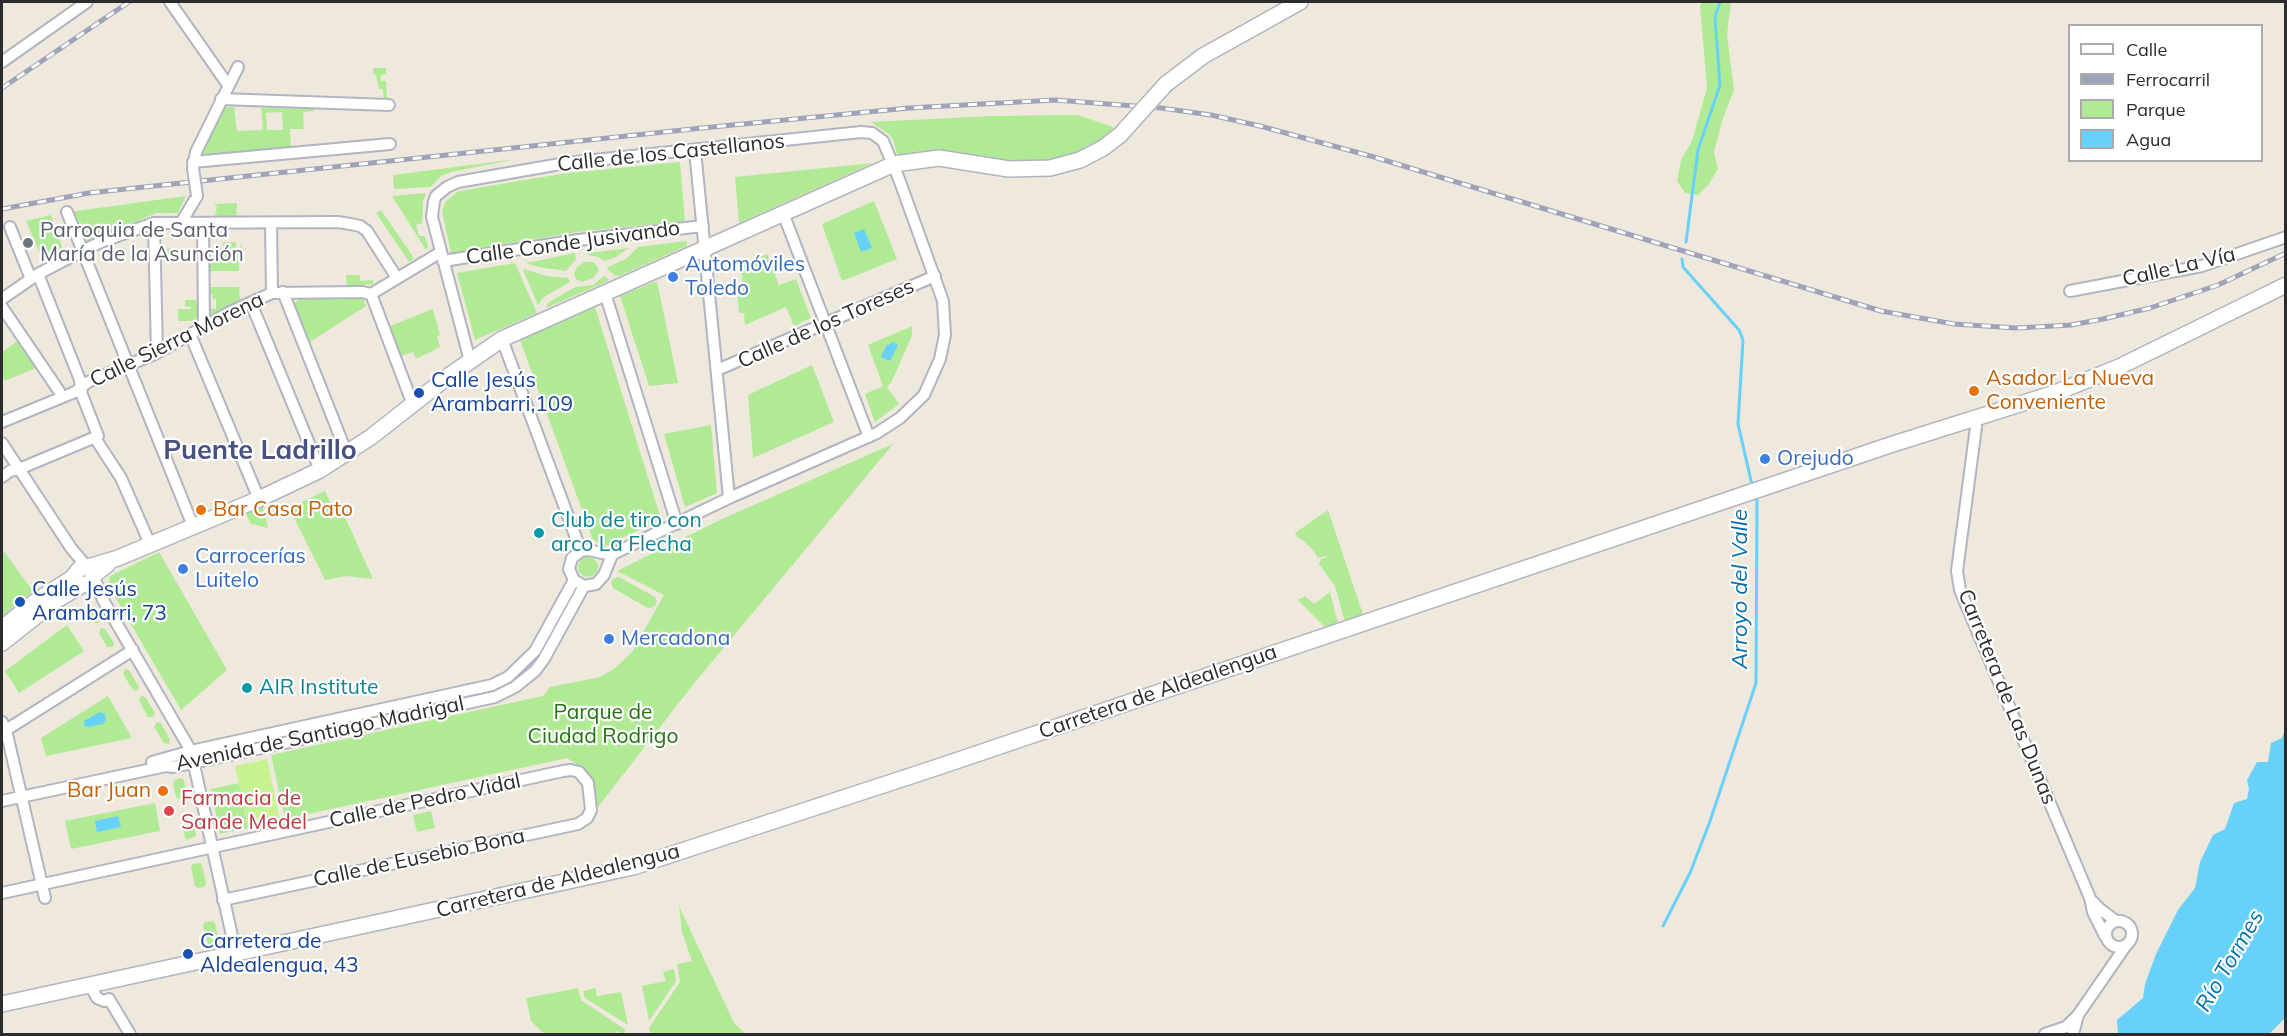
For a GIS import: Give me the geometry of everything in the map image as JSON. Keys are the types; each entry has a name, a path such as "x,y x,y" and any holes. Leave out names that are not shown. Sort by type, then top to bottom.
{"street":[{"path":"2,62 87,2"},
{"path":"170,2 228,86"},
{"path":"2,628 36,601 85,573 259,499 320,470 347,454 502,339 894,164 939,158 1009,169 1050,168 1086,157 1120,135 1166,84 1203,56 1300,2"},
{"path":"181,223 197,196 193,165 221,99 238,67"},
{"path":"221,99 388,105"},
{"name":"Calle de los Castellanos","path":"442,256 432,217 432,207 436,196 458,182 567,163 861,132 872,133 880,138 894,164 943,302 945,335 940,359 924,395 900,418 869,437 729,498 612,555"},
{"path":"193,165 390,144"},
{"path":"695,150 729,498"},
{"path":"68,212 193,526"},
{"path":"783,213 869,437"},
{"path":"2,299 34,277 82,251 154,223 338,222 360,226 367,231 397,278"},
{"path":"154,223 157,353"},
{"path":"203,223 204,327"},
{"path":"272,223 277,293 291,311 347,454"},
{"path":"10,226 80,380 97,437 121,478 150,544"},
{"name":"Calle Conde Jusivando","path":"442,256 703,226"},
{"name":"Calle La Vía","path":"2070,291 2202,266 2286,237"},
{"path":"413,405 371,294 397,278 442,256 470,361"},
{"name":"Calle de los Toreses","path":"717,370 935,276"},
{"name":"Carretera de Aldealengua","path":"2,1004 633,867 935,768 1759,489 2046,396 2098,376 2286,285"},
{"path":"291,311 292,302 298,292"},
{"name":"Calle Sierra Morena","path":"2,422 157,353 251,303 277,293 362,292 371,294"},
{"path":"605,293 677,524"},
{"path":"251,303 320,470"},
{"path":"2,308 59,391"},
{"path":"190,334 259,499"},
{"path":"502,339 581,551"},
{"name":"Carretera de Las Dunas","path":"1975,419 1976,428 1957,571 1960,590 2090,898 2093,912 2107,939 2111,956 2109,969"},
{"path":"2,477 10,471 97,437"},
{"path":"2,443 101,597 192,757 236,954"},
{"path":"581,551 596,552 612,555 600,580 596,584 585,585 574,580 569,569 572,558 581,551"},
{"path":"596,552 603,559 605,569"},
{"path":"2,643 55,601 85,573"},
{"name":"Avenida de Santiago Madrigal","path":"192,757 492,685 508,677 532,656 574,580"},
{"name":"Avenida de Santiago Madrigal","path":"2,801 21,794 179,756 192,757 483,700 506,692 535,671 544,659 585,585"},
{"path":"45,898 4,726 133,650"},
{"name":"Calle de Pedro Vidal","path":"2,893 563,771 571,770 581,774 588,783 590,792"},
{"name":"Calle de Eusebio Bona","path":"223,900 578,824 590,814 590,792"},
{"name":"Avenida de Santiago Madrigal","path":"2,794 21,794"},
{"name":"Carretera de Las Dunas","path":"2090,898 2116,921"},
{"path":"2046,1035 2066,1027 2078,1015 2132,938 2132,930 2127,923 2116,921 2108,926 2107,939 2115,947 2127,944"},
{"path":"90,985 97,998 104,1001 112,994 110,981"},
{"path":"109,999 130,1035"},
{"path":"2073,1035 2078,1015"}],"green space":[{"path":"1702,2 1731,2 1727,35 1734,90 1722,121 1714,152 1718,169 1709,184 1698,195 1685,193 1677,181 1681,160 1692,141 1707,88 1700,7"},
{"path":"373,68 386,68 386,74 381,75 381,81 386,81 387,102 384,102 383,89 379,89"},
{"path":"224,107 234,107 237,131 263,130 261,108 314,109 314,111 303,112 304,129 290,129 291,149 207,158 202,153","holes":["282,112 283,130 267,130 266,113"]},
{"path":"1077,115 1111,126 1117,131 1096,146 1049,164 903,156 897,154 890,135 871,122 991,116"},
{"path":"517,159 451,172 441,176 431,187 394,189 393,175"},
{"path":"680,162 685,221 577,232 451,253 442,211 446,201 459,191 567,173"},
{"path":"873,163 815,189 739,223 735,177"},
{"path":"426,193 422,223 416,225 419,236 425,236 428,247 426,250 392,196"},
{"path":"186,196 178,213 156,213 82,246 69,212"},
{"path":"874,201 897,259 842,281 822,224"},
{"path":"237,203 236,220 214,220 217,207 214,204"},
{"path":"381,210 414,258 409,262 376,213"},
{"path":"51,215 65,255 47,263 43,261 26,221"},
{"path":"687,241 687,246 619,276 607,269 626,259 638,247"},
{"path":"223,242 236,242 236,250 240,251 241,242 243,255 239,255 239,271 207,271 207,259 213,259 213,256 217,255 215,244 220,244 219,254 223,255"},
{"path":"183,248 181,255 158,256 158,249"},
{"path":"629,248 616,257 604,261 598,257 583,254"},
{"path":"575,253 576,259 566,271 526,263"},
{"path":"767,254 779,285 796,279 811,318 794,326 786,307 745,325 744,313 739,313 737,291 743,290 741,266"},
{"path":"584,262 594,262 599,270 593,278 582,282 576,279 574,274 577,267"},
{"path":"515,263 537,313 475,340 457,273"},
{"path":"524,269 547,276 568,278 570,282 544,297 538,305"},
{"path":"346,275 360,275 360,281 373,280 373,284 347,286"},
{"path":"604,276 609,279 608,281 546,308 549,302 568,291 576,287 593,285"},
{"path":"657,281 678,383 649,386 620,296"},
{"path":"207,287 239,287 240,302 207,318 207,309 216,309 216,299 213,299 212,294 207,294"},
{"path":"303,296 363,297 366,306 307,344 294,309 295,303"},
{"path":"185,300 196,300 196,303 199,303 199,321 178,321 178,309 191,309 185,306"},
{"path":"595,307 661,519 606,546 593,540 520,340"},
{"path":"433,309 440,335 437,336 440,347 416,359 413,352 401,356 390,326"},
{"path":"912,326 912,336 891,383 887,387 899,404 875,422 865,394 883,386 868,345"},
{"path":"19,340 38,367 5,381 2,376 2,352"},
{"path":"812,365 834,422 753,458 748,395"},
{"path":"711,425 717,493 685,507 664,434"},
{"name":"Parque de Ciudad Rodrigo","path":"893,444 692,686 598,807 587,771 567,758 285,819 271,755 543,696 550,687 600,677 614,669 632,652 664,595 617,571 722,519"},
{"path":"325,491 334,511 341,508 373,579 346,576 325,580 289,508"},
{"path":"262,504 268,528 251,524 245,512"},
{"path":"1328,510 1364,617 1345,622 1335,586 1319,564 1321,559 1327,557 1318,558 1295,533"},
{"path":"2,549 33,591 2,616"},
{"path":"159,552 227,670 181,710 108,585 110,576"},
{"path":"588,557 595,560 598,567 595,574 588,577 581,574 578,567 581,560"},
{"path":"619,577 655,597 657,602 655,606 646,607 613,588 611,582 614,578"},
{"path":"1330,592 1338,624 1327,629 1298,600 1305,596 1314,604"},
{"path":"571,595 573,597 538,660 514,681 513,679 538,655"},
{"path":"88,605 92,606 99,619 98,623 94,623 85,610"},
{"path":"67,625 84,651 19,693 5,671"},
{"path":"101,628 105,629 114,643 113,647 107,647 99,633"},
{"path":"125,669 129,670 139,687 137,691 133,690 123,674"},
{"path":"507,683 509,685 493,692 396,714 396,712 482,693"},
{"path":"108,696 132,738 46,756 41,738"},
{"path":"141,696 145,697 155,713 153,717 148,717 139,700"},
{"path":"389,713 390,715 209,754 209,752"},
{"path":"157,722 161,723 170,740 169,744 164,743 154,727"},
{"path":"267,759 280,820 248,826 235,766"},
{"path":"181,778 184,780 187,796 179,799 176,797 173,783"},
{"path":"239,783 248,828 220,834 211,789"},
{"path":"155,803 160,831 71,849 65,821"},
{"path":"431,811 435,828 417,832 413,815"},
{"path":"190,819 193,821 196,836 186,840 181,823"},
{"path":"200,863 206,883 204,887 198,888 195,886 191,867 193,864"},
{"path":"679,906 734,1023 746,1034 651,1034 649,1028 680,982 677,964 692,961 682,932"},
{"path":"205,922 215,923 219,942 211,946 208,944 203,925"},
{"path":"674,969 676,981 649,1021 642,986 666,981 663,972"},
{"path":"578,988 581,1000 626,1030 623,1034 616,1031 614,1034 548,1034 542,1032 531,1021 526,998"},
{"path":"595,988 597,996 621,992 628,1025 585,998 583,991"}],"water":[{"path":"864,229 872,248 861,252 854,233"},
{"path":"893,342 898,345 890,361 881,357 886,346"},
{"path":"100,712 105,714 106,720 103,724 84,726 84,721"},
{"name":"Río Tormes","path":"2285,729 2285,1018 2269,1034 2118,1034 2117,1020 2143,998 2145,984 2156,954 2178,910 2195,888 2200,862 2213,835 2225,829 2234,803 2247,799 2249,789 2247,780 2257,762 2268,762 2271,743 2282,738"},
{"path":"118,816 121,827 97,832 95,821"}],"waterway":[{"name":"Arroyo del Valle","path":"1686,242 1698,150 1720,85 1715,17 1720,2"},
{"name":"Arroyo del Valle","path":"1682,259 1683,267 1739,330 1743,340 1738,424 1752,485"},
{"name":"Arroyo del Valle","path":"1663,926 1690,873 1709,824 1756,683 1757,501 1755,494"}],"railway":[{"path":"2,88 129,2"},
{"path":"2,209 89,193 702,128 909,108 1055,100 1161,108 1211,115 1260,126 1374,157 1881,311 1954,324 2016,328 2071,325 2103,319 2150,308 2218,285 2286,253"}],"place":[{"name":"Parroquia de Santa María de la Asunción","path":"28,243"},
{"name":"Automóviles Toledo","path":"673,277"},
{"name":"Asador La Nueva Conveniente","path":"1974,391"},
{"name":"Calle Jesús Arambarri,109","path":"419,393"},
{"name":"Orejudo","path":"1765,459"},
{"name":"Bar Casa Pato","path":"201,510"},
{"name":"Club de tiro con arco La Flecha","path":"539,533"},
{"name":"Carrocerías Luitelo","path":"183,569"},
{"name":"Calle Jesús Arambarri, 73","path":"20,602"},
{"name":"Mercadona","path":"609,639"},
{"name":"AIR Institute","path":"247,688"},
{"name":"Bar Juan","path":"163,791"},
{"name":"Farmacia de Sande Medel","path":"169,811"},
{"name":"Carretera de Aldealengua, 43","path":"188,954"}],"district":[{"name":"Puente Ladrillo","path":"260,451"}]}
